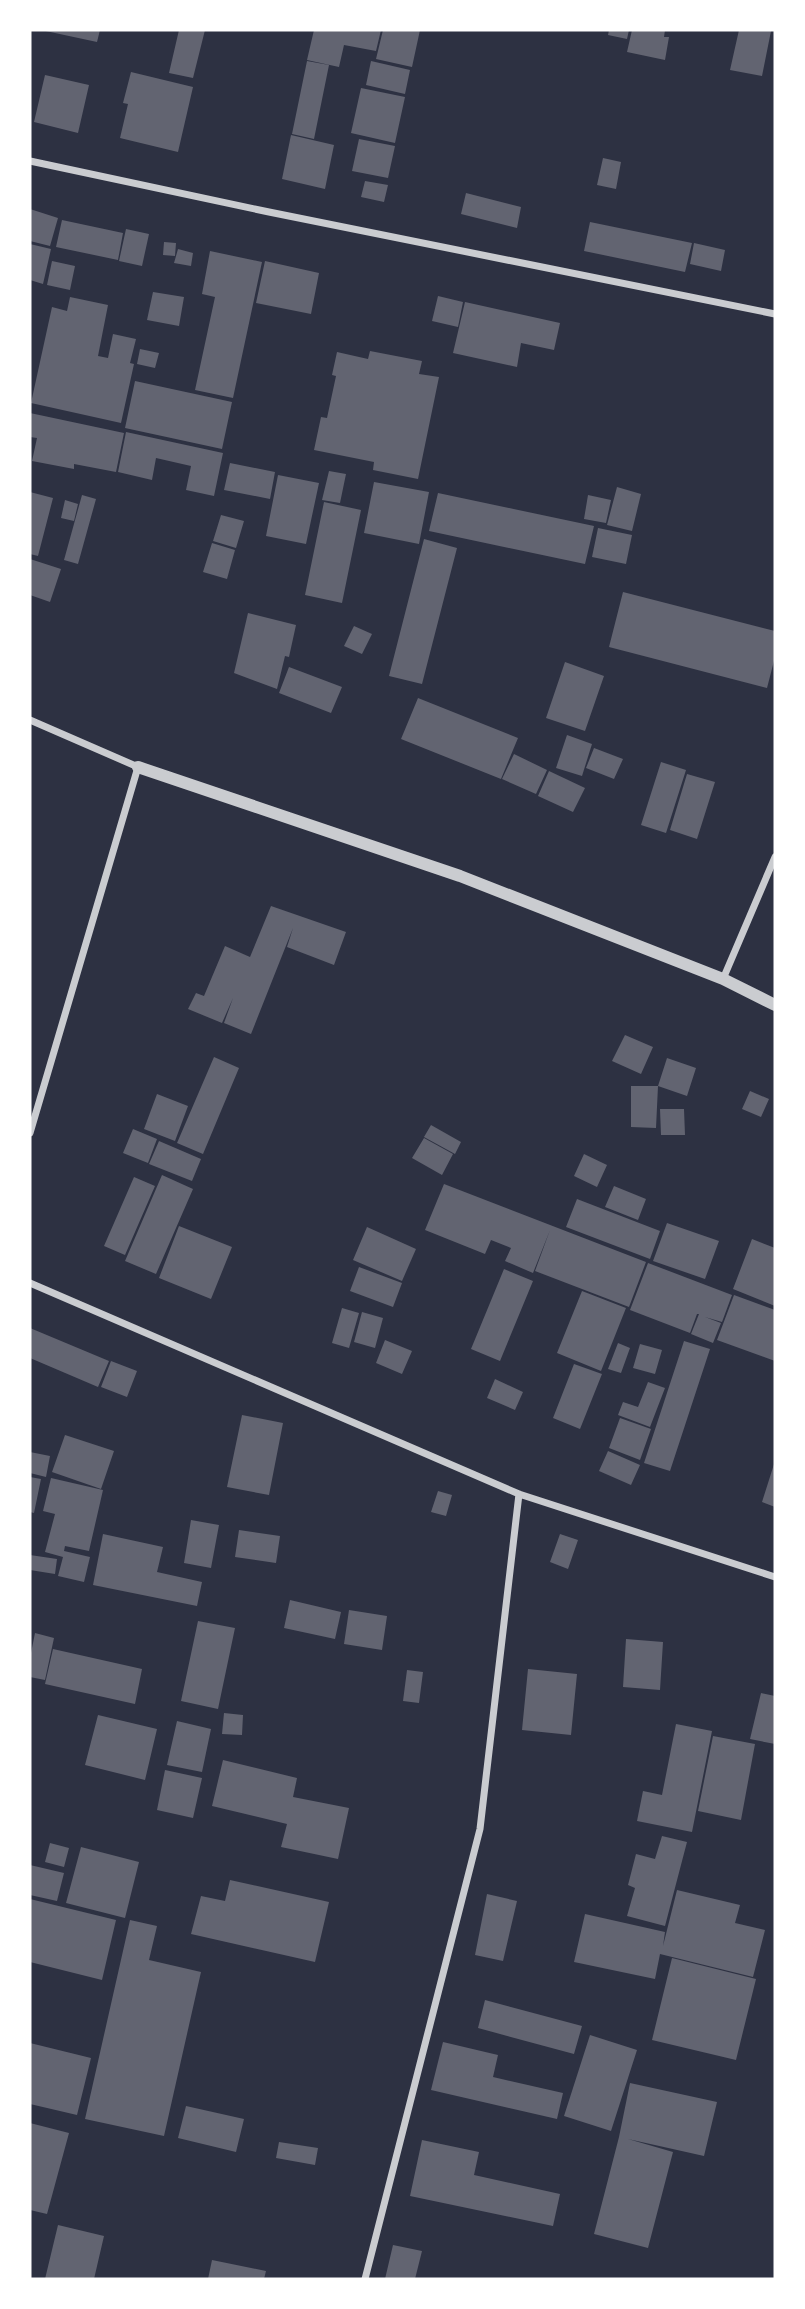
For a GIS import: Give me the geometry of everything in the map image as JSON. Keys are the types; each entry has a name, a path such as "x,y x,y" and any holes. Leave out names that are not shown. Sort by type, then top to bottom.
{"street":[{"path":"30,160 269,212 775,314"},
{"path":"30,720 138,767 460,876 723,979 775,1005"},
{"path":"30,1133 138,767"},
{"path":"723,979 775,857"},
{"path":"30,1283 519,1494 775,1577"},
{"path":"365,2279 480,1829 519,1494"}],"building":[{"path":"41,30 100,30 97,42"},
{"path":"179,30 205,30 193,78 169,73"},
{"path":"314,30 381,30 376,51 344,45 339,67 307,60"},
{"path":"383,30 420,30 412,67 376,59"},
{"path":"609,30 629,30 627,39 608,35"},
{"path":"632,30 665,30 664,37 669,37 665,60 627,52"},
{"path":"739,30 771,31 762,76 730,70"},
{"path":"307,61 329,65 314,139 292,134"},
{"path":"371,61 410,70 405,94 366,85"},
{"path":"131,72 193,87 178,152 120,138 128,104 123,103"},
{"path":"45,75 89,85 78,133 34,122"},
{"path":"361,88 405,97 395,143 351,133"},
{"path":"291,135 334,145 325,189 282,179"},
{"path":"359,139 395,146 388,178 352,171"},
{"path":"603,158 621,162 616,189 597,185"},
{"path":"365,181 388,185 384,202 361,197"},
{"path":"466,193 521,207 517,228 461,214"},
{"path":"30,209 58,218 50,246 30,241"},
{"path":"62,220 123,233 118,260 56,247"},
{"path":"590,222 692,243 685,272 584,251"},
{"path":"126,229 149,234 142,266 119,261"},
{"path":"164,242 176,243 175,256 163,255"},
{"path":"694,243 725,250 721,271 690,264"},
{"path":"30,244 51,249 43,284 30,280"},
{"path":"178,249 193,253 191,266 174,263"},
{"path":"210,251 262,262 233,398 195,390 215,297 202,294"},
{"path":"52,261 75,266 70,290 47,285"},
{"path":"265,261 319,273 311,314 256,303"},
{"path":"153,292 184,297 179,326 147,320"},
{"path":"438,296 463,302 458,327 432,321"},
{"path":"70,297 108,305 98,356 108,358 113,334 136,339 130,363 134,364 121,423 31,403 52,307 67,311"},
{"path":"465,302 560,323 554,350 521,343 517,367 453,353"},
{"path":"140,349 159,353 155,368 137,364"},
{"path":"370,351 422,361 419,374 439,377 418,479 373,470 374,462 314,450 321,417 327,418 336,376 332,375 337,352 368,359"},
{"path":"135,381 232,402 222,449 125,428"},
{"path":"30,413 124,433 116,472 74,464 74,469 32,461 37,438 30,437"},
{"path":"126,432 223,453 214,496 186,490 191,466 156,458 152,480 118,472"},
{"path":"230,463 275,472 270,499 224,490"},
{"path":"329,471 346,474 340,503 322,500"},
{"path":"278,475 319,483 306,544 266,536"},
{"path":"374,482 429,492 419,544 364,533"},
{"path":"617,487 641,494 632,531 607,525"},
{"path":"30,492 53,498 38,556 30,554"},
{"path":"438,493 594,526 585,564 429,531"},
{"path":"82,495 96,499 78,564 64,560"},
{"path":"588,495 611,500 606,523 584,519"},
{"path":"65,500 78,504 74,521 61,518"},
{"path":"324,502 361,510 342,603 305,595"},
{"path":"221,515 244,521 236,548 213,541"},
{"path":"598,528 632,535 626,564 592,557"},
{"path":"424,539 457,548 422,684 389,676"},
{"path":"212,543 235,550 227,579 203,572"},
{"path":"30,559 61,569 50,602 30,595"},
{"path":"623,592 775,631 775,657 767,688 609,647"},
{"path":"248,613 296,625 289,657 285,656 277,689 234,673"},
{"path":"354,626 372,634 362,654 344,646"},
{"path":"565,662 604,676 585,731 546,718"},
{"path":"289,667 342,687 331,713 279,693"},
{"path":"418,698 518,738 501,779 401,739"},
{"path":"567,735 592,744 582,776 556,768"},
{"path":"594,748 623,759 614,779 586,768"},
{"path":"514,754 547,770 536,794 502,779"},
{"path":"661,762 686,770 666,833 641,825"},
{"path":"549,771 585,788 573,812 538,796"},
{"path":"687,774 715,782 697,839 670,830"},
{"path":"271,906 346,932 334,965 287,947 293,928 251,1034 224,1023 233,998 222,1023 188,1009 196,993 204,996 225,946 250,957"},
{"path":"625,1035 653,1047 641,1074 612,1061"},
{"path":"214,1057 239,1068 203,1154 177,1143"},
{"path":"667,1058 696,1068 687,1096 658,1086"},
{"path":"631,1086 658,1086 656,1128 631,1127"},
{"path":"750,1091 769,1099 761,1117 742,1109"},
{"path":"157,1094 188,1106 175,1141 144,1129"},
{"path":"660,1109 684,1109 685,1135 661,1135"},
{"path":"431,1125 461,1142 455,1154 424,1137"},
{"path":"133,1129 157,1139 148,1163 123,1153"},
{"path":"424,1138 453,1154 442,1175 412,1158"},
{"path":"159,1141 201,1159 192,1181 149,1164"},
{"path":"584,1154 607,1165 597,1187 574,1176"},
{"path":"162,1175 193,1189 156,1274 125,1261"},
{"path":"134,1177 155,1186 125,1255 104,1246"},
{"path":"444,1184 646,1262 629,1307 535,1271 550,1230 533,1273 505,1261 511,1248 491,1240 485,1254 425,1230"},
{"path":"614,1186 646,1199 638,1220 605,1207"},
{"path":"577,1199 660,1231 650,1259 566,1227"},
{"path":"667,1223 719,1241 705,1279 653,1261"},
{"path":"179,1226 232,1247 211,1299 159,1278"},
{"path":"367,1227 416,1249 402,1281 353,1260"},
{"path":"752,1239 775,1248 775,1306 733,1289"},
{"path":"648,1263 732,1295 722,1322 705,1317 721,1323 713,1343 691,1334 699,1314 690,1333 630,1310"},
{"path":"359,1267 402,1283 393,1307 350,1291"},
{"path":"504,1269 533,1281 500,1361 471,1349"},
{"path":"582,1291 626,1308 601,1371 557,1353"},
{"path":"734,1295 775,1310 775,1361 717,1340"},
{"path":"342,1308 359,1313 349,1348 332,1343"},
{"path":"362,1312 383,1318 375,1348 354,1342"},
{"path":"30,1328 109,1361 98,1387 30,1358"},
{"path":"385,1340 412,1351 402,1374 376,1363"},
{"path":"684,1341 710,1349 670,1471 644,1463"},
{"path":"618,1343 630,1348 621,1373 608,1369"},
{"path":"640,1344 662,1350 655,1374 633,1368"},
{"path":"111,1361 137,1371 127,1397 101,1387"},
{"path":"574,1364 602,1374 580,1429 553,1418"},
{"path":"495,1379 523,1392 515,1410 487,1398"},
{"path":"648,1382 665,1388 650,1427 618,1415 623,1402 638,1407"},
{"path":"242,1415 283,1423 269,1495 227,1487"},
{"path":"620,1418 651,1429 640,1460 609,1448"},
{"path":"65,1435 114,1451 101,1489 52,1472"},
{"path":"608,1451 640,1465 631,1485 599,1471"},
{"path":"30,1452 50,1456 46,1477 30,1473"},
{"path":"775,1461 775,1507 762,1502"},
{"path":"30,1477 41,1479 34,1513 30,1512"},
{"path":"51,1478 103,1490 89,1551 65,1546 64,1551 90,1557 84,1582 58,1576 63,1557 45,1552 55,1514 43,1511"},
{"path":"438,1491 452,1495 446,1516 431,1512"},
{"path":"191,1520 219,1525 211,1568 184,1563"},
{"path":"239,1530 280,1536 276,1563 235,1557"},
{"path":"103,1534 163,1547 157,1572 202,1582 197,1606 93,1585"},
{"path":"560,1534 578,1540 568,1569 550,1562"},
{"path":"30,1555 57,1559 55,1574 30,1570"},
{"path":"290,1600 341,1612 335,1639 284,1628"},
{"path":"349,1610 387,1616 382,1650 344,1644"},
{"path":"198,1621 235,1628 218,1709 181,1701"},
{"path":"35,1633 54,1638 45,1680 30,1677 30,1658"},
{"path":"626,1639 663,1642 660,1690 623,1687"},
{"path":"53,1649 142,1669 135,1704 45,1684"},
{"path":"528,1669 577,1674 571,1735 522,1730"},
{"path":"407,1670 423,1672 419,1703 403,1701"},
{"path":"761,1693 775,1696 775,1744 750,1739"},
{"path":"224,1713 243,1715 242,1735 222,1734"},
{"path":"98,1715 157,1729 145,1780 85,1765"},
{"path":"177,1721 211,1729 202,1772 167,1765"},
{"path":"676,1724 712,1731 692,1832 637,1821 643,1791 662,1795"},
{"path":"713,1736 755,1744 741,1820 698,1811"},
{"path":"223,1760 297,1778 293,1797 349,1808 338,1859 281,1847 287,1824 212,1806"},
{"path":"165,1770 202,1778 193,1818 157,1810"},
{"path":"662,1836 687,1842 665,1926 627,1916 635,1888 628,1885 636,1854 655,1859"},
{"path":"50,1843 69,1848 64,1867 45,1862"},
{"path":"81,1847 139,1862 125,1918 66,1903"},
{"path":"30,1865 64,1873 57,1901 30,1895"},
{"path":"230,1880 329,1902 315,1962 191,1934 201,1896 225,1901"},
{"path":"677,1890 740,1905 735,1923 765,1930 753,1977 660,1954 655,1979 574,1962 585,1914 665,1932 663,1946"},
{"path":"487,1894 517,1901 503,1961 475,1955"},
{"path":"30,1899 116,1920 102,1980 30,1962"},
{"path":"130,1920 157,1926 149,1960 201,1972 164,2136 85,2119"},
{"path":"672,1958 756,1979 736,2060 652,2040"},
{"path":"485,2000 582,2026 574,2054 478,2028"},
{"path":"590,2035 637,2050 611,2131 564,2116"},
{"path":"443,2042 498,2055 493,2077 563,2093 557,2119 431,2090"},
{"path":"30,2043 91,2058 77,2115 30,2104"},
{"path":"630,2083 717,2102 704,2156 628,2139 673,2152 648,2248 594,2234"},
{"path":"186,2106 244,2119 236,2152 178,2138"},
{"path":"30,2123 69,2133 47,2214 30,2210"},
{"path":"422,2140 479,2152 474,2175 560,2194 553,2226 410,2196"},
{"path":"279,2142 318,2148 315,2165 276,2158"},
{"path":"58,2225 104,2236 94,2279 45,2279"},
{"path":"393,2245 422,2251 415,2279 385,2279"},
{"path":"212,2260 266,2271 264,2279 208,2279"}]}
